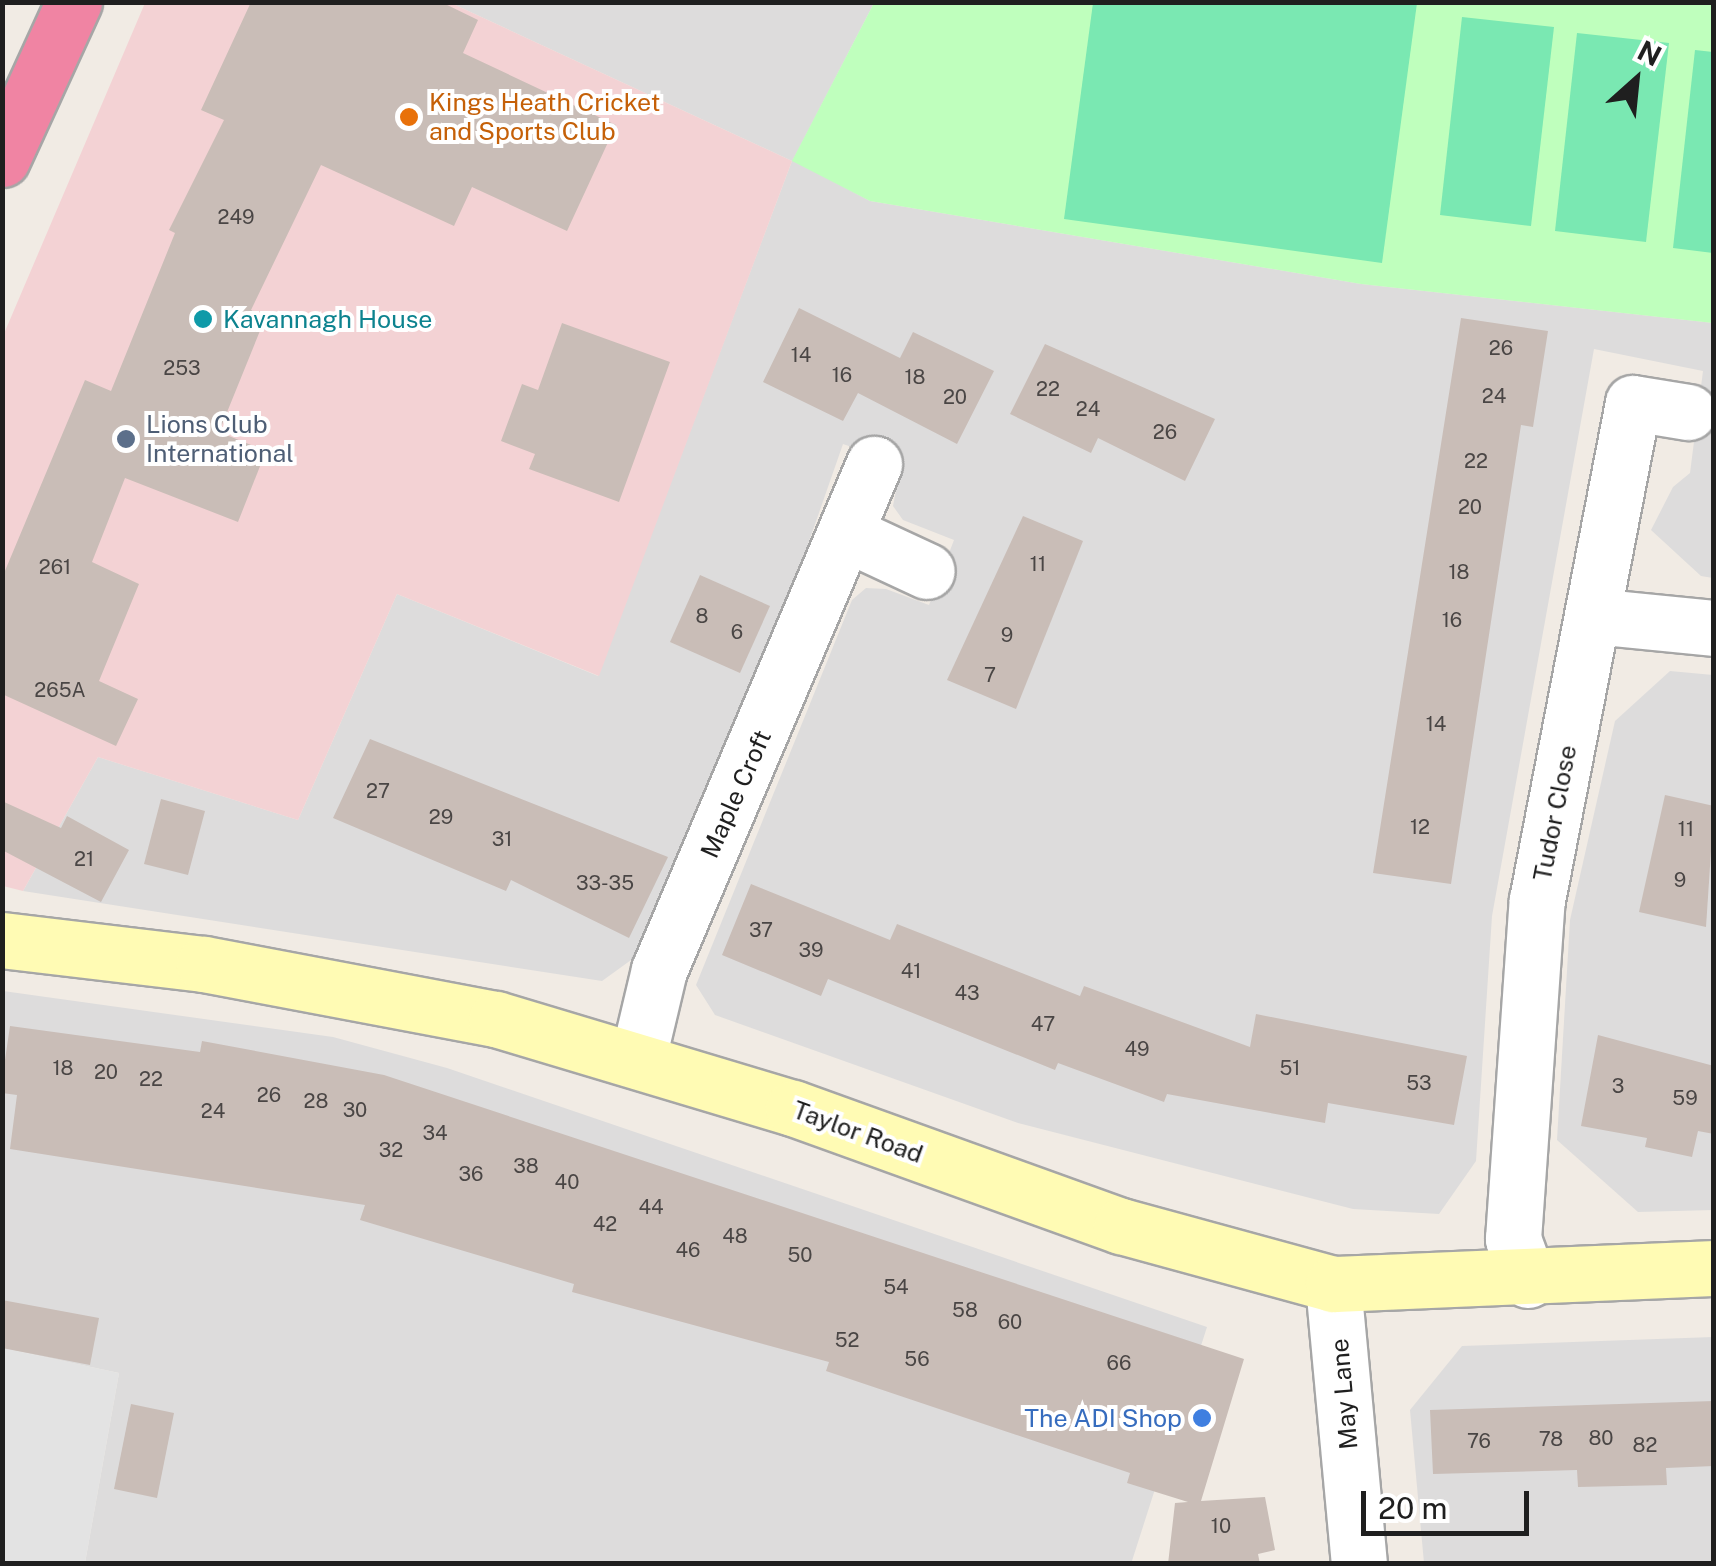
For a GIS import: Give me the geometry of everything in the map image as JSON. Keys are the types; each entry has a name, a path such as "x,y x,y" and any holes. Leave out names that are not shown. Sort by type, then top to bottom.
{"highway":[{"path":"2,159 74,2"}],"street":[{"name":"Tudor Close","path":"1528,1280 1513,1239 1525,1008 1537,900 1633,403 1688,412"},
{"name":"Maple Croft","path":"638,1058 659,970 874,464"},
{"path":"845,532 927,571"},
{"path":"1594,616 1714,628"},
{"name":"Taylor Road","path":"2,940 358,991 638,1058 1121,1226 1333,1284 1528,1280 1714,1268"},
{"name":"May Lane","path":"1333,1284 1359,1564"}],"shaded area":[{"path":"145,3 451,3 792,161 599,676 397,594 298,820 98,757 23,891 3,886 3,336"},
{"path":"451,3 874,3 793,160 870,201 1361,284 1713,323 1713,578 1701,576 1651,530 1673,487 1690,473 1703,371 1594,349 1492,916 1476,1161 1439,1214 1353,1209 1018,1123 715,1015 696,985 852,600 866,588 886,589 929,605 954,540 903,520 893,506 901,464 843,444 777,633 638,955 602,981 23,891 98,757 298,820 397,594 598,676 792,161"},
{"path":"1670,671 1713,675 1713,1210 1638,1212 1557,1140 1570,920 1615,721"},
{"path":"3,991 333,1037 447,1068 1207,1327 1131,1564 85,1563 119,1373 3,1348"},
{"path":"1713,1337 1713,1563 1424,1563 1410,1410 1462,1346"},
{"path":"3,1348 119,1373 85,1563 3,1563"}],"green space":[{"path":"874,3 1713,3 1713,323 1361,284 870,201 792,161"},
{"path":"1093,3 1417,3 1382,263 1064,219"},
{"path":"1462,17 1554,27 1531,226 1440,215"},
{"path":"1577,33 1669,43 1646,242 1555,231"},
{"path":"1695,50 1713,52 1713,253 1673,248"}],"building":[{"path":"251,2 441,2 478,20 463,53 616,125 567,231 472,187 454,226 321,165 251,310 266,316 219,432 266,451 238,522 125,478 92,562 139,584 99,681 138,699 116,746 2,694 2,578 85,380 111,391 175,233 169,230 224,120 201,110"},
{"path":"799,308 900,358 913,332 994,371 957,444 858,393 843,421 763,382"},
{"path":"1461,318 1548,331 1533,427 1521,425 1451,884 1373,873"},
{"path":"562,323 670,362 619,502 529,469 535,454 501,441 522,384 538,390"},
{"path":"1045,344 1215,419 1185,481 1098,438 1091,453 1010,414"},
{"path":"1023,516 1083,541 1016,709 947,680"},
{"path":"700,575 770,606 740,673 670,642"},
{"path":"370,739 668,857 629,938 511,880 506,891 333,818"},
{"path":"1665,795 1714,806 1706,927 1639,912"},
{"path":"161,799 205,811 188,875 144,864"},
{"path":"2,801 61,828 67,816 129,850 101,902 2,850"},
{"path":"751,884 890,940 897,924 1080,996 1084,986 1250,1047 1256,1014 1467,1056 1454,1125 1328,1103 1325,1123 1167,1094 1164,1102 1058,1063 1055,1070 828,979 821,996 722,955"},
{"path":"10,1026 200,1052 202,1041 384,1075 1244,1359 1201,1501 1265,1497 1275,1550 1258,1554 1260,1564 1168,1564 1175,1503 1188,1502 1127,1483 1130,1473 826,1371 829,1362 572,1292 574,1284 360,1220 365,1205 10,1149 17,1095 2,1093 2,1080"},
{"path":"1598,1035 1714,1066 1714,1134 1698,1131 1692,1157 1645,1147 1647,1138 1581,1126"},
{"path":"2,1300 99,1318 90,1365 2,1348"},
{"path":"1714,1401 1714,1466 1666,1468 1667,1485 1578,1487 1577,1470 1433,1474 1430,1410"},
{"path":"131,1404 174,1413 157,1498 114,1489"}],"place":[{"name":"Kings Heath Cricket and Sports Club","path":"409,117"},
{"name":"Kavannagh House","path":"203,319"},
{"name":"Lions Club International","path":"126,439"},
{"name":"The ADI Shop","path":"1202,1418"}]}
